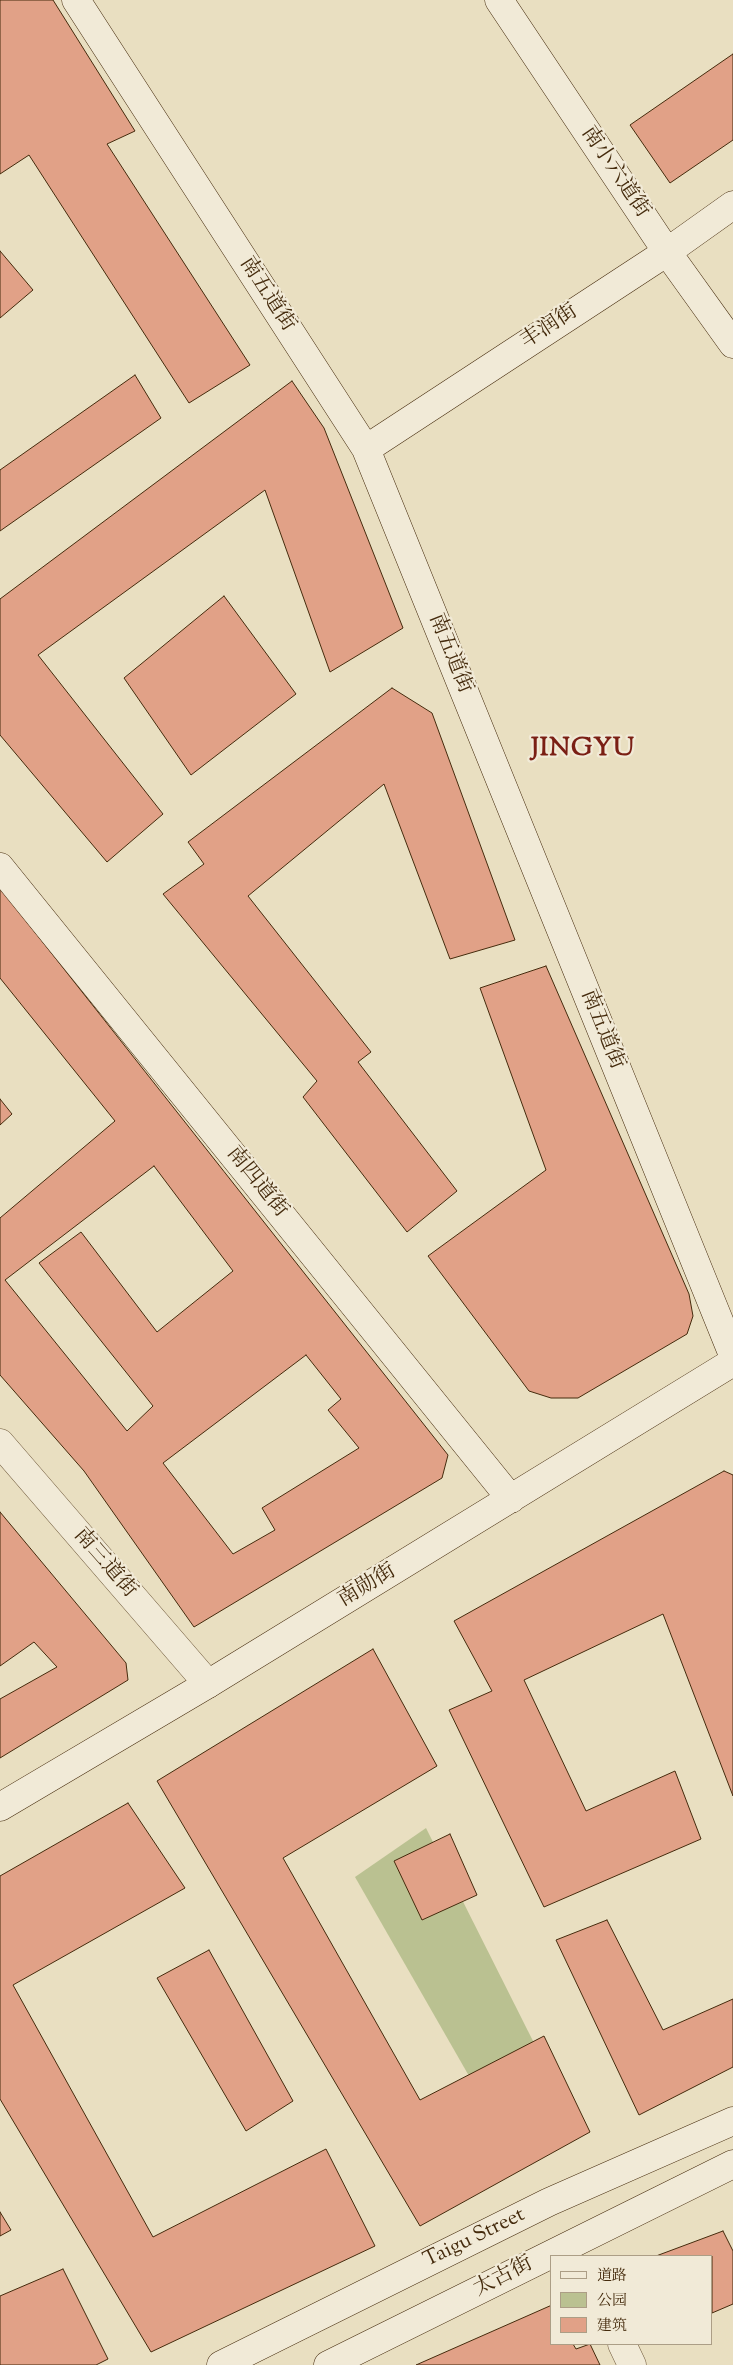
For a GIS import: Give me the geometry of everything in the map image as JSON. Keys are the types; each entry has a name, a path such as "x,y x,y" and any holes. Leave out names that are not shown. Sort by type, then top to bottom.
{"street":[{"name":"南五道街","path":"76,0 366,449 733,1355"},
{"name":"南小六道街","path":"499,0 667,252 733,344"},
{"name":"丰润街","path":"366,449 667,252 733,205"},
{"name":"南四道街","path":"0,867 511,1500"},
{"name":"南勋街","path":"0,1807 208,1684 511,1500 733,1362"},
{"name":"南三道街","path":"0,1443 208,1684"},
{"name":"Taigu Street","path":"221,2365 549,2202 733,2120"},
{"name":"太古街","path":"574,2250 733,2164"},
{"name":"太古街","path":"328,2365 550,2261"},
{"path":"622,2345 632,2365"}],"green space":[{"path":"426,1828 535,2045 469,2076 355,1877"}],"building":[{"path":"0,0 53,0 135,131 107,144 250,365 189,403 29,155 0,174"},
{"path":"733,54 733,140 670,183 630,125"},
{"path":"0,251 33,290 0,318"},
{"path":"135,375 161,418 0,531 0,470"},
{"path":"292,381 324,428 403,628 330,672 265,490 38,655 163,814 107,862 0,735 0,599"},
{"path":"224,596 296,694 191,775 124,678"},
{"path":"392,688 432,713 515,940 450,959 384,784 248,896 371,1052 358,1062 457,1191 407,1232 303,1097 317,1081 163,894 204,864 188,842"},
{"path":"0,888 448,1455 442,1478 194,1627 84,1471 0,1375 0,1218 115,1121 0,978","holes":["154,1166 233,1271 157,1332 81,1232 39,1263 153,1406 127,1431 5,1280","306,1355 341,1399 328,1410 359,1448 262,1508 275,1530 233,1554 163,1463"]},
{"path":"546,966 689,1294 693,1316 687,1334 578,1398 551,1398 529,1391 428,1256 546,1170 480,988"},
{"path":"0,1099 12,1114 0,1125"},
{"path":"724,1471 733,1475 733,1796 663,1614 524,1680 586,1811 675,1771 701,1839 544,1907 449,1710 492,1691 454,1621"},
{"path":"0,1512 126,1663 128,1680 0,1758 0,1699 57,1667 34,1642 0,1666"},
{"path":"373,1649 437,1766 283,1858 420,2100 544,2036 590,2132 420,2226 157,1781"},
{"path":"128,1803 185,1888 13,1985 153,2237 326,2149 375,2246 151,2352 0,2099 0,1876"},
{"path":"450,1834 477,1895 422,1920 394,1861"},
{"path":"607,1920 663,2030 733,1999 733,2067 639,2115 556,1940"},
{"path":"209,1950 293,2101 246,2131 157,1978"},
{"path":"0,2212 11,2230 0,2236"},
{"path":"723,2231 733,2251 733,2304 713,2313 713,2255 659,2255"},
{"path":"63,2269 108,2359 96,2365 0,2365 0,2296"},
{"path":"550,2306 550,2345 574,2345 576,2349 590,2345 600,2365 416,2365"}],"district":[{"name":"JINGYU","path":"583,751"}]}
